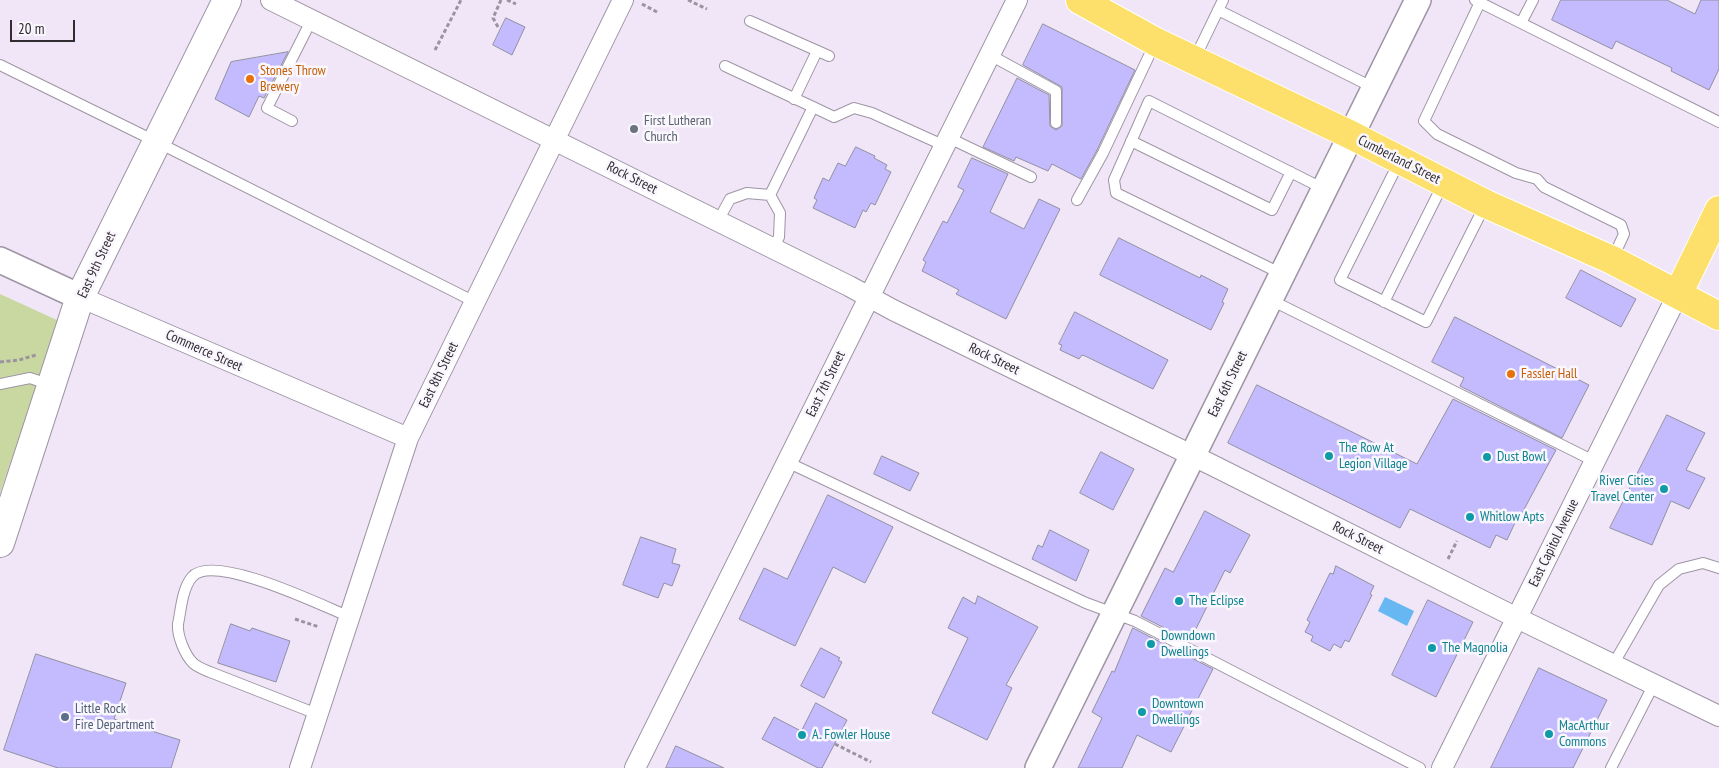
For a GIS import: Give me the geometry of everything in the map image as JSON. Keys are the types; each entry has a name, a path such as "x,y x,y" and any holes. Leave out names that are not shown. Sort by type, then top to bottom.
{"main road":[{"name":"East 9th Street","path":"0,543 80,297 227,0"},
{"name":"Cumberland Street","path":"1080,0 1156,42 1351,135 1486,204 1612,260 1719,316"},
{"name":"East Capitol Avenue","path":"1678,294 1719,210"}],"street":[{"name":"Rock Street","path":"271,0 1517,618 1614,663 1719,716"},
{"name":"East 8th Street","path":"300,768 408,438 623,0"},
{"name":"East 7th Street","path":"635,768 1018,0"},
{"name":"East 6th Street","path":"1038,768 1351,135 1414,1"},
{"name":"Commerce Street","path":"0,260 80,297 408,438"},
{"name":"East Capitol Avenue","path":"1442,768 1678,294"}],"lane":[{"path":"1194,60 1223,0"},
{"path":"1521,23 1533,0"},
{"path":"1612,260 1624,234 1621,225 1544,187 1537,179 1516,173 1437,134 1424,122 1478,1 1719,122"},
{"path":"1218,10 1374,88"},
{"path":"292,122 267,108 312,19"},
{"path":"750,21 829,56"},
{"path":"1077,200 1103,154 1156,42"},
{"path":"794,98 817,51"},
{"path":"990,56 1056,91 1056,123"},
{"path":"0,65 475,302"},
{"path":"725,66 834,117 854,108 872,113 1031,177"},
{"path":"1282,274 1116,193 1114,180 1149,101 1324,189"},
{"path":"770,195 813,107"},
{"path":"1131,141 1272,210 1291,172"},
{"path":"1400,160 1340,280 1426,322 1486,204"},
{"path":"1384,302 1444,183"},
{"path":"718,221 730,199 747,193 770,195"},
{"path":"770,195 780,213 779,237 773,249"},
{"path":"1269,299 1594,461"},
{"path":"0,384 30,378 52,385"},
{"path":"787,462 1086,603 1135,621 1420,768"},
{"path":"1614,663 1659,585 1679,569 1703,563 1719,568"},
{"path":"317,714 194,664 184,650 178,628 181,606 186,590 193,576 207,570 222,570 250,577 350,617"},
{"path":"1611,768 1654,684"}],"path":[{"path":"435,50 461,0"},
{"path":"498,27 493,18 501,0"},
{"path":"507,0 516,4"},
{"path":"634,0 657,12"},
{"path":"688,0 707,9"},
{"path":"0,362 19,360 37,355"},
{"path":"1448,559 1456,541"},
{"path":"295,619 319,627"},
{"path":"835,744 871,762"}],"green space":[{"path":"0,294 59,321 0,493"}],"water":[{"path":"1385,597 1414,611 1407,626 1378,611"}],"building":[{"path":"1561,0 1667,0 1695,14 1701,0 1719,0 1719,69 1709,90 1671,71 1672,68 1616,41 1612,49 1552,20"},
{"path":"506,18 525,27 512,55 493,45"},
{"path":"1043,24 1135,70 1081,179 1052,164 1048,171 1016,157 1014,161 983,147 1017,78 1049,95 1050,126 1056,130 1062,126 1062,87 1023,65"},
{"name":"Stones Throw Brewery","path":"288,52 264,98 259,96 249,117 215,99 231,62"},
{"path":"856,147 875,156 874,158 887,165 885,169 891,172 875,205 871,203 866,212 863,210 855,228 813,208 817,200 814,198 823,178 829,181 838,163 845,166"},
{"path":"972,158 1008,174 990,212 1024,229 1039,199 1060,209 1006,319 956,294 959,290 922,271 926,262 923,260 943,221 947,223 964,190 958,187"},
{"path":"1119,238 1200,278 1201,275 1228,289 1222,302 1224,303 1211,330 1100,275"},
{"path":"1581,270 1636,299 1621,327 1566,298"},
{"path":"1075,312 1168,360 1153,389 1085,356 1082,355 1079,359 1060,350 1062,345 1059,344"},
{"name":"Fassler Hall","path":"1455,317 1589,385 1562,438 1460,386 1464,378 1432,362"},
{"path":"1257,385 1417,464 1453,399 1556,450 1521,515 1519,514 1507,540 1496,535 1490,548 1410,509 1400,528 1228,443"},
{"name":"River Cities Travel Center","path":"1667,415 1705,433 1686,470 1705,478 1689,509 1671,501 1652,545 1610,528"},
{"path":"1101,452 1134,469 1113,510 1080,493"},
{"path":"882,456 919,473 910,491 874,474"},
{"path":"828,495 893,527 865,583 833,567 795,646 739,619 764,568 787,579"},
{"path":"1205,511 1250,535 1230,573 1225,570 1190,641 1141,616 1165,568 1173,572"},
{"path":"1050,530 1089,550 1076,581 1032,559 1038,545 1042,547"},
{"path":"641,537 676,549 672,563 680,565 672,586 664,583 658,598 623,585"},
{"path":"1336,566 1374,586 1370,594 1372,595 1349,642 1345,640 1341,648 1334,644 1330,651 1311,641 1313,636 1305,632 1310,622 1307,620 1330,573 1333,574"},
{"path":"978,596 1038,627 1006,685 1012,688 987,740 932,713 968,638 948,628 963,597 975,604"},
{"name":"The Magnolia","path":"1428,600 1473,622 1436,697 1392,675"},
{"path":"231,624 250,631 252,628 290,641 276,682 218,663"},
{"path":"1133,628 1213,669 1171,752 1137,735 1122,768 1078,768 1102,718 1092,712 1112,671 1114,672"},
{"path":"821,648 840,658 838,660 842,662 824,698 801,686"},
{"name":"Little Rock Fire Department","path":"36,654 126,683 114,719 180,740 171,768 58,768 4,750"},
{"name":"MacArthur Commons","path":"1539,668 1607,700 1573,768 1491,768"},
{"name":"A. Fowler House","path":"816,703 847,720 822,768 818,768 762,739 774,717 801,731"},
{"path":"676,746 724,768 666,768"}],"place":[{"name":"Stones Throw Brewery","path":"250,79"},
{"name":"First Lutheran Church","path":"634,129"},
{"name":"Fassler Hall","path":"1511,374"},
{"name":"The Row At Legion Village","path":"1329,456"},
{"name":"Dust Bowl","path":"1487,457"},
{"name":"River Cities Travel Center","path":"1664,489"},
{"name":"Whitlow Apts","path":"1470,517"},
{"name":"The Eclipse","path":"1179,601"},
{"name":"Downdown Dwellings","path":"1151,644"},
{"name":"The Magnolia","path":"1432,648"},
{"name":"Downtown Dwellings","path":"1142,712"},
{"name":"Little Rock Fire Department","path":"65,717"},
{"name":"MacArthur Commons","path":"1549,734"},
{"name":"A. Fowler House","path":"802,735"}]}
